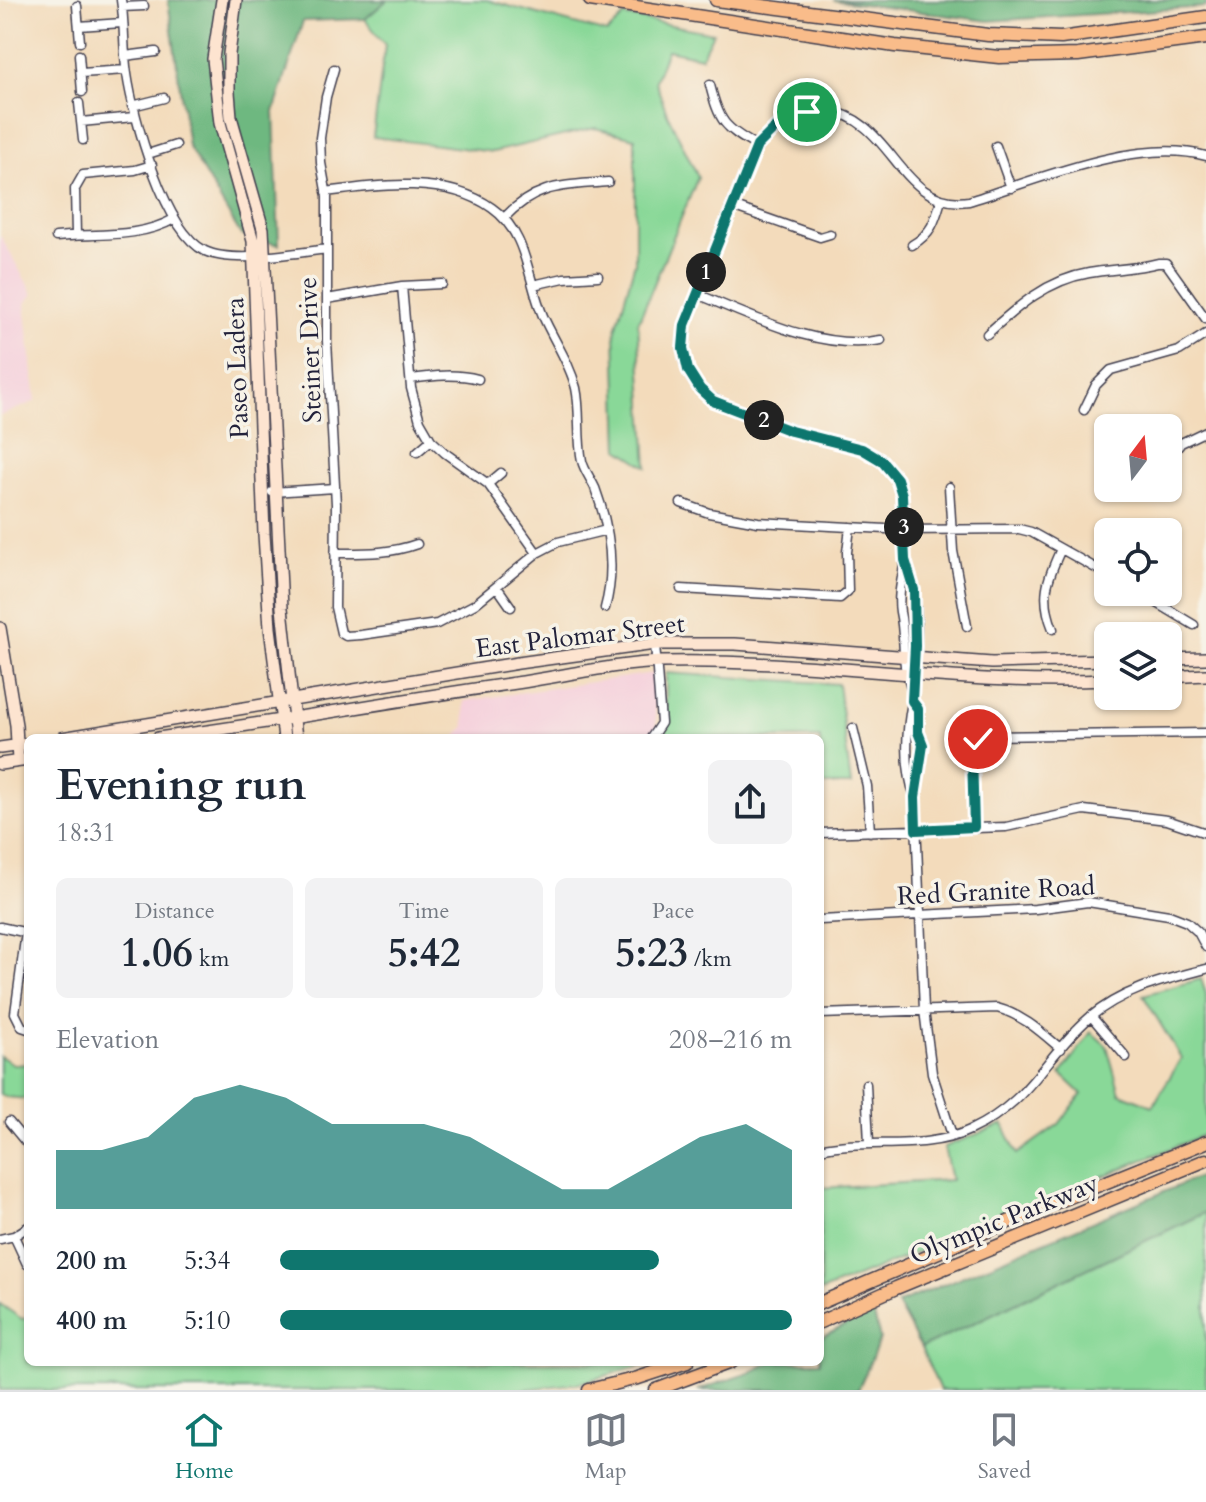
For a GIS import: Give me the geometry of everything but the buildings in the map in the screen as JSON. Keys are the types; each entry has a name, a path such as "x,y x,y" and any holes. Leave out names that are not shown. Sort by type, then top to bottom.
{"main road":[{"name":"Paseo Ladera","path":"222,0 213,59 220,123 260,256"},
{"name":"Paseo Ladera","path":"236,0 229,54 231,117 263,229 260,256 270,492 293,701 285,734"},
{"path":"590,0 895,46 999,57 1078,55 1206,38"},
{"path":"716,0 862,21 1002,36 1061,38 1206,17"},
{"name":"Paseo Ladera","path":"270,492 268,599 280,703 294,734"},
{"path":"0,628 23,745 23,761 0,764"},
{"name":"East Palomar Street","path":"87,734 518,663 655,644 776,647 992,663 1094,660"},
{"path":"1182,659 1206,658"},
{"name":"East Palomar Street","path":"185,734 658,662 776,663 1049,682 1094,680"},
{"path":"1182,676 1206,675"},
{"path":"0,748 23,745"},
{"name":"Olympic Parkway","path":"824,1301 1206,1142"},
{"name":"Olympic Parkway","path":"824,1320 1206,1160"},
{"path":"873,1279 880,1295"},
{"path":"589,1390 675,1366"},
{"path":"656,1390 720,1366"}],"street":[{"path":"144,6 122,4 126,70 134,117 174,219 205,251 225,255 260,256 327,249"},
{"path":"77,6 80,42"},
{"path":"79,26 122,23"},
{"path":"125,56 156,52"},
{"path":"79,55 82,92"},
{"name":"Steiner Drive","path":"334,69 320,138 326,192 327,341 335,488 335,607 341,633 346,636 361,635 437,624 475,604 497,587"},
{"path":"81,73 126,70"},
{"path":"710,85 721,122 733,134 757,146"},
{"path":"132,106 164,98"},
{"path":"79,103 83,140"},
{"path":"915,797 906,753 908,709 912,701 910,658 914,590 905,560 902,495 897,479 875,456 862,449 799,433 713,401 700,389 688,370 683,348 685,325 757,146 779,124 798,114 825,111 842,114 868,127 914,184 928,195 941,200 969,201 1119,156 1182,152 1206,156"},
{"path":"81,122 134,117"},
{"path":"148,154 176,145"},
{"path":"996,146 1011,188"},
{"path":"76,235 75,189 83,175 135,170 152,165"},
{"path":"504,218 520,201 539,191 608,182"},
{"path":"326,192 377,186 427,187 472,196 504,218 523,249 550,332 571,369 577,393 582,463 594,487 607,530 611,579 605,608"},
{"path":"912,245 934,226 941,200"},
{"path":"732,206 820,237 830,234"},
{"path":"56,237 142,231 174,219"},
{"path":"987,334 1022,303 1063,281 1087,273 1158,263 1166,263 1206,319"},
{"path":"533,285 564,278 598,276"},
{"path":"327,299 402,286 442,284"},
{"path":"402,286 411,379 420,421 431,440 488,484 537,553"},
{"path":"697,294 783,329 847,342 881,340"},
{"path":"1084,410 1096,385 1111,370 1179,351 1206,334"},
{"path":"411,379 435,375 478,379"},
{"path":"1182,443 1206,431"},
{"path":"417,452 431,440"},
{"path":"488,484 501,473"},
{"path":"949,487 951,530 967,626"},
{"path":"270,492 335,488"},
{"path":"681,503 709,513 747,520 904,530 1019,529 1094,567"},
{"path":"681,589 840,598 848,591 850,527"},
{"path":"511,607 497,587 537,553 558,542 607,530"},
{"path":"335,553 380,553 417,544"},
{"path":"1053,629 1047,614 1046,581 1061,549"},
{"path":"905,560 899,598 910,658"},
{"path":"1162,606 1194,625"},
{"path":"654,734 661,723 655,644"},
{"path":"912,701 918,709 918,732 923,745 915,797 924,1010 932,1073 952,1135"},
{"path":"853,728 867,786 870,832"},
{"path":"974,827 972,754 978,739 985,736 1206,733"},
{"path":"824,833 1006,827 1084,810 1167,820 1206,833"},
{"name":"Red Granite Road","path":"824,920 1035,909 1088,902 1169,915 1187,922 1198,932 1206,947"},
{"path":"0,927 24,931"},
{"path":"24,952 15,1013 24,1028"},
{"path":"824,1149 869,1143 919,1143 967,1132 1011,1105 1027,1091 1091,1016 1148,984 1206,969"},
{"path":"824,1014 997,1008 1014,1013 1061,1049"},
{"path":"1091,1016 1126,1057"},
{"path":"866,1084 869,1143"},
{"path":"9,1122 24,1140"},
{"path":"0,1239 24,1230"},
{"path":"14,1236 24,1258"}],"shaded area":[{"path":"0,235 33,294 25,304 36,401 0,416"},
{"path":"653,673 657,734 459,734 465,726 464,701"}],"green space":[{"path":"168,0 387,0 365,19 303,21 274,112 279,245 241,235 188,146"},
{"path":"387,0 487,0 607,33 624,16 713,33 701,57 667,50 655,81 698,177 638,323 647,467 619,449 615,333 635,262 635,138 595,128 493,152 373,137 385,45 365,19"},
{"path":"833,0 1206,0 1206,7 988,21"},
{"path":"666,673 838,684 851,785 824,785 824,734 666,734"},
{"path":"1201,979 1206,994 1206,1134 824,1290 824,1188 951,1180 944,1147 1003,1124 1017,1154 1059,1124 1082,1094 1061,1074 1091,1032 1107,1046 1120,1093 1153,1106 1181,1058 1143,995"},
{"path":"0,1056 15,1065 24,1064 24,1099 0,1094"},
{"path":"1206,1174 1206,1212 921,1348 897,1304"},
{"path":"1206,1212 1206,1390 940,1390 921,1348"},
{"path":"0,1304 24,1319 24,1366 640,1366 579,1383 519,1390 0,1390"},
{"path":"873,1311 880,1339 858,1390 698,1390 763,1366 824,1366 824,1336"}],"route":[{"path":"807,112 779,124 757,146 685,325 684,356 692,377 713,401 791,431 862,449 882,461 897,479 902,495 905,560 914,590 912,701 918,709 918,732 923,745 915,797 916,830 974,827 972,754 978,739"}]}
